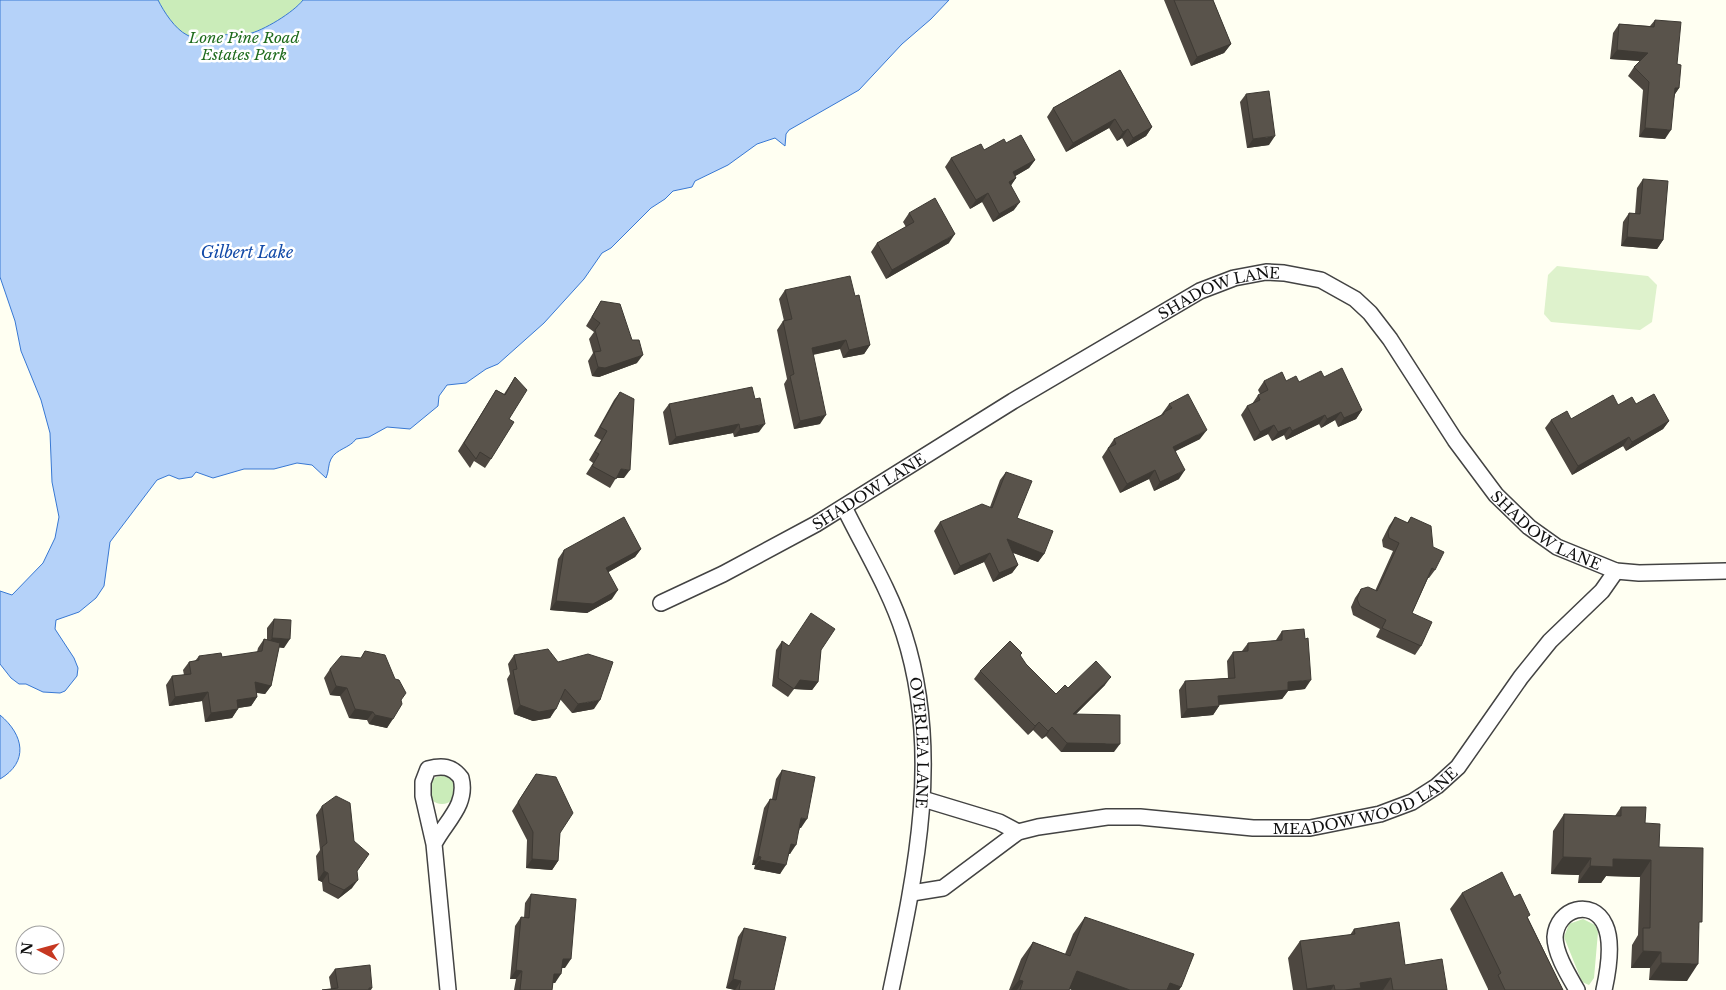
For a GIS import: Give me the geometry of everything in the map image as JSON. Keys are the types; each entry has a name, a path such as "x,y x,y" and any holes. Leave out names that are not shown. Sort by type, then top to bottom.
{"street":[{"name":"SHADOW LANE","path":"661,603 787,541 1013,401 1200,291 1248,275 1284,273 1321,280 1355,299 1370,313 1390,339 1455,440 1496,494 1529,527 1558,547 1616,571 1639,573 1726,570"},
{"name":"OVERLEA LANE","path":"844,507 903,632 910,655 921,714 924,799 912,894 891,990"},
{"name":"MEADOW WOOD LANE","path":"912,894 943,888 1018,832 1054,824 1107,817 1140,817 1253,828 1310,828 1380,814 1412,802 1437,786 1458,767 1521,677 1544,648 1602,591 1616,571"},
{"path":"434,844 443,826 459,806 462,797 463,787 461,778 448,767 438,766 428,769 423,782 423,796 434,844 448,990"},
{"path":"924,799 999,822 1018,832"},
{"path":"1577,990 1560,955 1555,939 1558,922 1567,913 1578,910 1588,910 1600,917 1606,926 1608,989"}],"green space":[{"name":"Lone Pine Road Estates Park","path":"0,0 324,0 268,92"},
{"path":"1557,266 1648,276 1657,285 1652,322 1640,330 1551,322 1544,314 1548,275"},
{"path":"442,776 452,780 456,790 452,800 442,804 432,800 428,790 432,780"},
{"path":"1583,919 1595,925 1598,932 1594,978 1589,985 1582,982 1564,937 1569,924"}],"water":[{"name":"Gilbert Lake","path":"0,0 158,0 178,29 192,37 203,39 231,33 248,34 254,32 286,15 303,0 949,0 931,19 902,44 859,90 789,130 786,134 785,146 775,138 757,144 728,165 695,181 692,187 673,191 651,208 611,248 602,253 584,279 544,323 498,364 486,369 466,383 447,385 439,396 438,406 410,429 387,427 369,437 356,439 333,456 326,478 312,465 297,463 274,469 244,469 213,478 196,472 192,477 179,479 169,475 157,480 110,542 104,586 96,598 79,612 56,620 55,629 74,658 78,668 77,676 65,691 60,693 43,692 26,684 19,684 11,678 0,664 0,591 12,595 43,563 55,538 59,517 52,482 50,433 41,400 21,351 15,321 0,277"},
{"path":"0,715 14,731 20,748 16,765 0,779"}],"building":[{"path":"1174,0 1213,0 1231,44 1197,57"},
{"path":"1655,20 1681,22 1677,64 1681,65 1679,88 1675,88 1671,130 1645,128 1649,82 1634,67 1648,53 1617,50 1619,24 1654,27"},
{"path":"1120,70 1152,127 1133,138 1128,129 1123,132 1115,119 1073,143 1053,108"},
{"path":"1269,91 1275,136 1253,139 1246,94"},
{"path":"1021,135 1035,160 1013,172 1016,178 1009,182 1020,202 999,214 988,193 976,200 951,158 981,144 984,150 1004,139 1006,143"},
{"path":"1643,179 1668,181 1663,240 1627,237 1629,213 1640,214"},
{"path":"935,198 955,234 892,270 877,243 914,222 909,213"},
{"path":"850,276 855,296 859,295 870,345 849,350 846,340 812,348 826,415 800,421 790,376 794,374 783,321 792,319 785,290"},
{"path":"601,301 620,304 632,340 639,340 643,355 605,368 598,367 594,352 601,351 595,330 600,323 592,317"},
{"path":"1342,368 1362,410 1344,418 1341,412 1327,419 1325,415 1292,431 1290,427 1278,432 1274,425 1260,432 1247,406 1260,400 1258,395 1268,390 1264,381 1282,372 1286,381 1296,376 1299,382 1321,371 1324,377"},
{"path":"515,377 527,390 509,419 514,422 491,459 480,452 476,459 464,443 496,390 505,395"},
{"path":"752,387 755,399 760,398 765,424 740,429 739,424 676,437 669,404"},
{"path":"620,392 634,399 630,470 621,469 616,479 592,466 599,454 595,452 607,431 600,427"},
{"path":"1188,394 1207,430 1173,447 1185,470 1160,482 1155,470 1127,484 1108,448 1116,444 1114,439 1164,414 1164,412 1172,408 1169,404"},
{"path":"1654,394 1669,421 1632,442 1629,437 1578,466 1551,420 1567,411 1571,419 1613,395 1618,405 1632,397 1636,404"},
{"path":"1006,472 1032,481 1017,518 1053,531 1044,554 1007,539 1018,565 999,573 990,553 960,566 940,522 982,504 992,508"},
{"path":"624,517 641,549 606,568 618,590 593,604 556,601 564,550"},
{"path":"1395,517 1408,523 1411,517 1431,526 1433,547 1444,552 1435,570 1432,568 1412,613 1432,622 1421,646 1382,628 1386,620 1360,606 1357,599 1361,589 1368,587 1377,591 1399,543 1389,538 1388,532"},
{"path":"811,613 835,629 821,650 818,682 800,680 794,689 778,678 782,641 789,646"},
{"path":"274,619 291,620 290,639 272,638"},
{"path":"1304,629 1305,639 1308,638 1311,680 1288,682 1288,690 1218,696 1219,706 1187,709 1185,681 1235,678 1233,652 1248,651 1248,643 1282,640 1282,631"},
{"path":"264,639 280,643 271,686 255,682 257,697 237,700 238,709 211,713 208,692 175,697 172,676 191,674 189,662 199,660 199,656 221,653 222,657 262,651"},
{"path":"1010,641 1022,653 1020,655 1026,664 1056,694 1065,685 1068,688 1096,661 1111,677 1073,714 1120,715 1120,744 1067,743 1052,727 1048,731 1039,722 1035,726 980,671"},
{"path":"548,649 558,662 588,654 613,662 600,700 578,704 565,689 556,709 539,712 520,705 513,670 517,669 514,655"},
{"path":"365,651 385,655 395,679 399,680 406,693 393,719 375,715 373,712 355,709 347,688 336,686 330,669 341,656 361,658"},
{"path":"782,770 815,777 807,819 801,818 796,845 791,844 786,865 760,860 761,857 758,856 770,799 776,800"},
{"path":"536,774 556,777 573,813 560,833 558,861 532,859 533,832 518,802"},
{"path":"336,796 350,803 354,841 369,854 357,871 358,880 344,890 329,883 328,873 324,871 322,847 327,843 322,806"},
{"path":"1621,807 1646,807 1645,823 1660,824 1659,847 1703,848 1702,922 1699,922 1698,964 1661,963 1661,952 1643,951 1643,928 1650,928 1651,860 1613,859 1613,867 1590,866 1591,858 1563,857 1564,814 1621,816"},
{"path":"1502,872 1514,897 1520,894 1530,915 1527,917 1563,990 1505,990 1498,975 1501,973 1462,893"},
{"path":"531,894 576,899 571,959 563,959 561,974 554,974 552,990 520,990 522,971 516,970 521,917 529,918"},
{"path":"1085,917 1194,954 1181,987 1170,983 1167,990 1130,990 1077,971 1069,990 1020,990 1023,981 1019,980 1033,942 1070,956"},
{"path":"1399,922 1405,965 1442,959 1447,990 1393,990 1391,978 1360,983 1361,988 1335,990 1334,985 1307,989 1300,941 1355,934 1354,929"},
{"path":"744,928 786,937 774,990 739,990 741,981 733,979"},
{"path":"370,965 372,988 369,988 369,990 322,990 338,988 335,969"}]}
